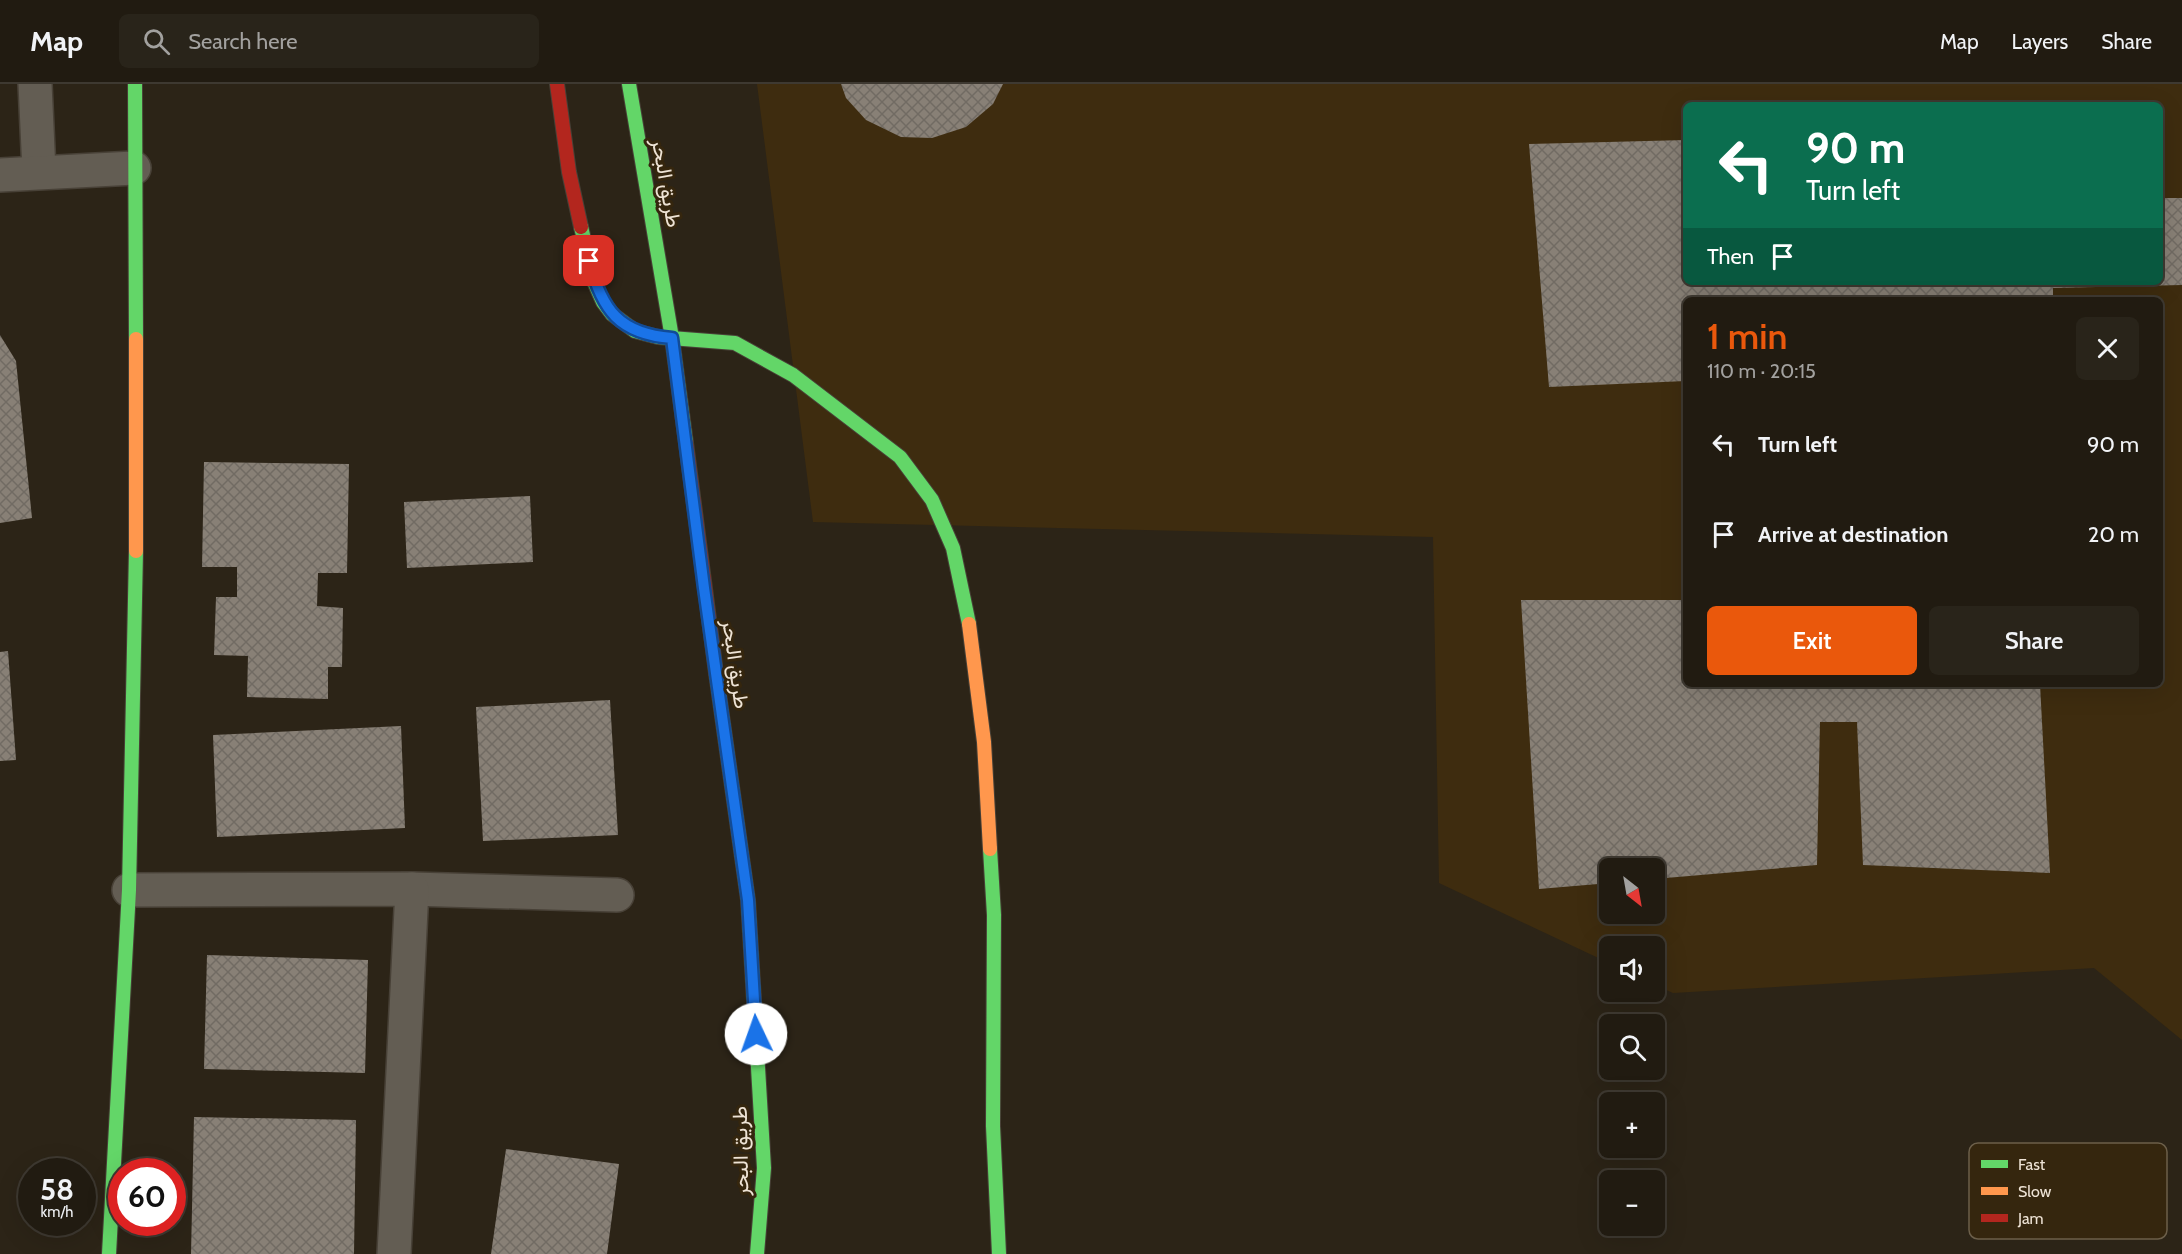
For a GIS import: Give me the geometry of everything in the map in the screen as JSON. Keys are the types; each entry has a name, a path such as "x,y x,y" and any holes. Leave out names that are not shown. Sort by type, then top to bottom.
{"main road":[{"path":"109,1254 129,891 138,476 135,84"},
{"path":"557,84 571,183 583,238 603,302 612,314 635,331 672,338 735,343 793,375 900,457 932,500 953,548 973,644 984,742 994,915 993,1126 999,1254"},
{"name":"طريق البحر","path":"629,84 672,338 748,900 764,1168 757,1254"}],"street":[{"path":"35,84 39,171"},
{"path":"0,175 39,171 134,168"},
{"path":"129,891 412,889 617,895"},
{"path":"394,1254 412,889"}],"shaded area":[{"path":"757,84 2182,84 2182,1040 2094,968 1673,993 1665,989 1665,936 1599,936 1599,958 1439,883 1433,537 813,522"}],"building":[{"path":"841,84 1003,84 993,104 966,127 932,138 901,137 866,120 846,98"},
{"path":"1683,140 1683,285 2163,285 2163,198 2182,198 2182,285 2053,288 2053,297 1683,297 1683,381 1549,387 1529,144"},
{"path":"0,335 16,361 32,518 0,523"},
{"path":"204,462 349,464 347,573 318,573 317,606 343,608 342,667 328,667 328,699 247,697 248,656 214,655 216,597 237,597 237,567 202,567"},
{"path":"530,496 533,562 407,568 404,502"},
{"path":"1521,600 1683,600 1683,687 2040,687 2050,873 1863,865 1857,722 1820,722 1817,865 1665,878 1665,858 1599,858 1599,884 1539,889"},
{"path":"8,651 16,760 0,761 0,652"},
{"path":"610,700 618,835 483,841 476,707"},
{"path":"401,726 405,828 217,837 213,735"},
{"path":"207,955 368,960 365,1073 204,1069"},
{"path":"194,1117 356,1120 354,1254 191,1254"},
{"path":"506,1149 619,1164 607,1254 491,1254"}],"traffic: fast":[{"path":"135,84 136,339"},
{"path":"629,84 672,338 686,443"},
{"path":"581,227 595,284 603,302 612,314 635,331 658,337 735,343 793,375 900,457 932,500 953,548 969,624"},
{"path":"109,1254 129,890 136,551"},
{"path":"716,673 748,900 764,1168 757,1254"},
{"path":"990,849 994,915 993,1126 999,1254"}],"traffic: slow":[{"path":"136,339 136,551"},
{"path":"969,624 984,742 990,849"}],"traffic: jam":[{"path":"557,84 569,172 581,227"},
{"path":"686,443 716,673"}],"route":[{"path":"589,261 595,284 603,302 612,314 635,331 672,338 748,900 756,1034"}]}
